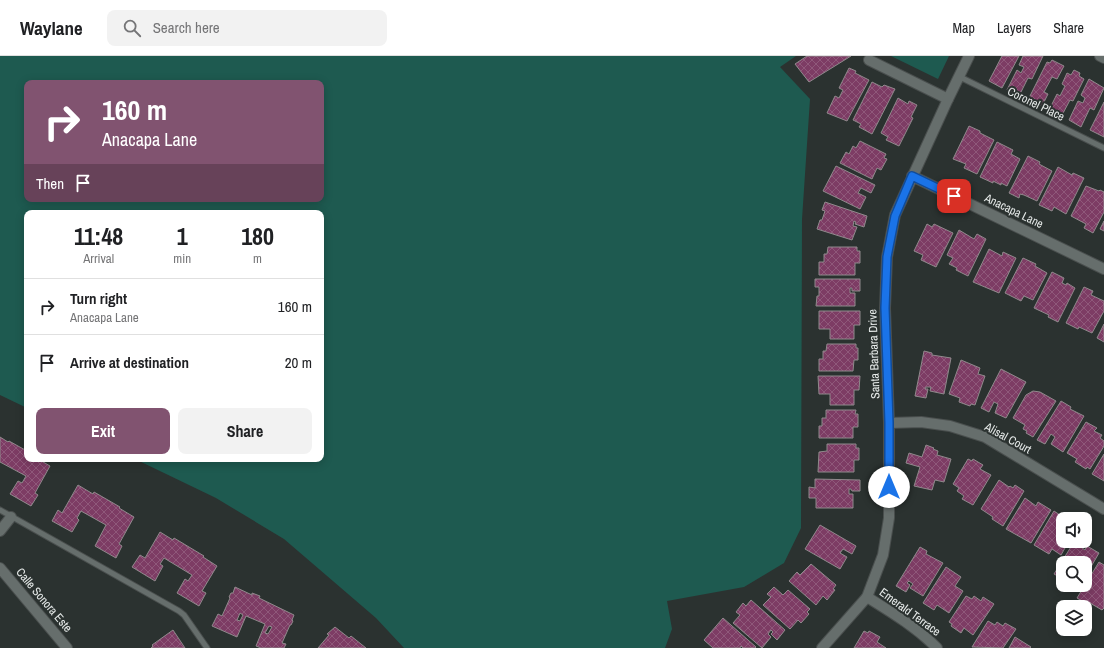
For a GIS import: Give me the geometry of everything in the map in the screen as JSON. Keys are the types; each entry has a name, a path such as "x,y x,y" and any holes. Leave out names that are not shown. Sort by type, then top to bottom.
{"street":[{"name":"Santa Barbara Drive","path":"822,648 867,597 883,555 889,518 889,423 885,308 887,257 895,216 948,99 970,56"},
{"path":"1100,56 1104,58"},
{"path":"869,60 948,99"},
{"name":"Anacapa Lane","path":"912,176 1104,269"},
{"name":"Alisal Court","path":"889,423 921,422 950,426 985,437 1104,509"},
{"path":"0,532 11,517"},
{"name":"Calle Sonora Este","path":"0,568 67,648"},
{"name":"Emerald Terrace","path":"867,597 900,618 927,638 937,648"}],"lane":[{"name":"Coronel Place","path":"960,77 1104,148"},
{"path":"0,510 178,611 184,615 207,648"}],"green space":[{"path":"0,56 796,56 780,67 810,99 802,219 801,528 784,563 744,587 667,601 672,629 665,648 404,648 376,618 284,539 216,498 141,462 324,462 324,210 24,210 24,407 0,395"},
{"path":"891,56 949,56 938,79"}],"building":[{"path":"807,56 851,56 809,82 795,64"},
{"path":"1002,56 1019,56 1002,88 989,81"},
{"path":"1023,56 1043,56 1032,79 1028,78 1019,96 1007,90 1017,70 1021,73 1024,67 1019,65"},
{"path":"1052,60 1064,66 1057,79 1052,77 1044,92 1048,94 1042,106 1028,100 1047,62 1050,63"},
{"path":"849,68 856,71 855,73 869,80 847,121 827,113 835,96 839,98 843,90 839,88"},
{"path":"1074,70 1080,73 1079,76 1084,79 1073,101 1070,100 1061,117 1049,110 1057,94 1060,96 1065,86 1062,84 1067,73 1071,75"},
{"path":"1089,79 1104,88 1094,110 1090,108 1081,127 1069,120 1078,101 1083,103 1085,98 1081,95"},
{"path":"872,82 882,87 884,85 895,89 872,134 859,127 861,124 853,120"},
{"path":"898,98 908,104 909,101 917,105 911,117 913,118 899,146 886,140 888,137 881,133"},
{"path":"1104,102 1104,137 1090,130"},
{"path":"969,126 994,140 977,174 964,168 966,164 953,159"},
{"path":"860,141 886,154 884,158 887,159 881,170 877,168 872,179 840,163 846,152 849,154 853,146 856,148"},
{"path":"997,142 1013,150 1011,154 1020,159 1007,186 993,181 993,183 980,177"},
{"path":"1028,156 1040,162 1039,164 1052,171 1037,201 1024,195 1020,194 1019,198 1009,193"},
{"path":"836,166 875,185 871,193 861,188 858,193 866,197 860,209 823,191"},
{"path":"1058,167 1072,175 1073,173 1084,178 1066,214 1054,207 1052,211 1039,205"},
{"path":"1086,186 1104,192 1104,212 1093,233 1084,228 1086,224 1071,216"},
{"path":"825,202 867,216 864,227 855,224 856,222 854,221 853,226 857,227 852,240 817,229 825,211 822,210"},
{"path":"1104,221 1104,231 1100,229"},
{"path":"927,224 932,227 934,224 953,233 936,267 921,260 923,255 914,251"},
{"path":"959,230 974,239 977,234 986,239 968,276 956,270 957,268 949,264 953,258 947,255"},
{"path":"828,247 857,247 857,251 860,251 860,263 855,263 855,275 819,275 819,262 824,262 824,254 827,254"},
{"path":"989,249 1002,256 1003,252 1016,258 999,293 973,282"},
{"path":"1023,258 1036,264 1035,266 1047,273 1033,300 1024,296 1021,301 1005,293"},
{"path":"1052,272 1064,278 1062,283 1066,285 1067,283 1075,288 1058,322 1048,317 1049,315 1034,308"},
{"path":"815,279 860,279 860,291 852,291 852,288 850,288 850,293 855,293 855,306 816,306 817,296 819,296 819,287 815,287"},
{"path":"1084,287 1093,291 1091,295 1104,301 1104,311 1092,333 1079,327 1078,329 1066,323"},
{"path":"819,311 860,311 860,325 854,325 854,339 830,339 830,329 819,329"},
{"path":"1104,324 1104,342 1097,338"},
{"path":"827,344 856,344 856,348 858,348 858,360 854,360 853,371 819,371 819,359 823,359 823,351 826,351"},
{"path":"924,351 932,353 932,355 951,358 944,394 930,391 931,387 926,387 925,389 928,389 926,398 915,396"},
{"path":"961,360 980,368 978,374 985,376 975,405 971,404 970,406 959,402 960,398 949,394"},
{"path":"1001,369 1026,382 1006,418 995,413 998,404 994,402 989,412 981,408"},
{"path":"818,376 860,376 859,390 854,390 854,405 830,405 830,394 819,394"},
{"path":"1033,391 1040,392 1056,401 1033,437 1026,433 1027,431 1023,429 1025,425 1013,418 1026,395"},
{"path":"1061,401 1071,407 1070,409 1084,416 1063,452 1051,444 1055,437 1051,434 1045,444 1037,440"},
{"path":"826,410 856,410 855,414 858,414 858,427 853,427 853,438 819,438 819,426 822,426 822,418 826,418"},
{"path":"1086,422 1097,428 1094,431 1102,435 1100,438 1104,441 1104,446 1090,469 1087,467 1086,469 1075,462 1077,459 1067,453"},
{"path":"0,437 24,449 24,462 43,462 50,466 35,493 38,495 31,506 10,494 18,481 22,483 26,476 0,462"},
{"path":"827,444 856,444 856,448 859,448 859,460 854,460 854,472 818,472 819,452 827,451"},
{"path":"926,445 938,451 937,455 951,459 944,482 935,480 932,490 914,486 920,467 906,463 909,453 922,457"},
{"path":"1104,454 1104,481 1092,474"},
{"path":"968,459 972,461 973,459 983,465 980,469 991,475 973,505 962,499 964,496 957,491 959,488 953,484"},
{"path":"815,479 860,480 860,491 852,491 849,489 849,494 853,494 853,508 816,508 816,498 809,498 809,487 815,488"},
{"path":"999,480 1009,487 1010,486 1013,488 1015,485 1024,491 1003,526 981,509"},
{"path":"78,485 93,494 94,492 134,517 119,544 122,546 116,558 95,546 106,525 81,511 77,518 79,520 72,532 52,521 58,510 62,513"},
{"path":"1025,498 1036,506 1038,502 1051,510 1031,543 1006,529"},
{"path":"1054,511 1056,512 1056,548 1065,548 1061,555 1052,549 1049,554 1034,545"},
{"path":"820,525 856,546 852,554 843,549 840,553 847,557 840,569 805,549"},
{"path":"160,532 173,540 174,538 204,556 203,557 217,566 202,591 206,593 199,606 177,593 185,579 188,581 192,575 164,558 160,564 163,566 155,581 132,567 140,555 145,558"},
{"path":"920,547 927,551 926,554 943,563 923,596 910,588 913,584 909,581 907,583 910,585 906,592 896,586"},
{"path":"1070,548 1082,548 1085,550 1086,548 1090,548 1099,553 1092,565 1092,556 1065,556"},
{"path":"1099,562 1104,565 1104,608 1102,610 1092,604 1092,600 1080,600 1077,598 1081,592 1092,592 1092,573"},
{"path":"811,564 836,585 833,589 835,590 827,600 823,596 816,605 789,581 797,572 800,575"},
{"path":"946,567 961,577 955,586 963,591 949,613 937,605 934,610 923,603"},
{"path":"235,587 252,595 252,593 294,615 293,621 282,643 286,644 284,648 261,648 256,646 265,624 246,616 237,637 212,626 218,614 222,616 230,598 229,597 231,593 233,593","holes":["240,613 243,615 240,621 237,620","269,626 272,627 268,634 265,633"]},
{"path":"774,587 783,595 788,590 810,609 807,612 809,614 801,623 798,620 790,629 763,605 771,597 767,594"},
{"path":"966,596 972,599 974,596 981,601 983,597 994,604 973,635 964,628 961,633 951,626 952,624 949,622"},
{"path":"751,600 785,630 777,640 771,634 773,632 771,630 768,634 771,637 762,648 733,623 740,615 736,612 743,603 746,606"},
{"path":"723,618 756,647 743,648 741,646 740,648 713,648 704,640"},
{"path":"988,621 995,625 997,622 1003,626 1005,623 1016,629 1003,648 972,647"},
{"path":"335,627 349,638 351,636 366,648 318,648 329,635 327,634"},
{"path":"173,630 185,648 151,648 153,646 152,645"},
{"path":"864,631 868,633 869,631 880,637 877,642 886,648 854,648"},
{"path":"1015,637 1031,647 1009,648"}],"route":[{"path":"889,487 889,423 885,308 887,257 895,216 912,176 954,196"}]}
